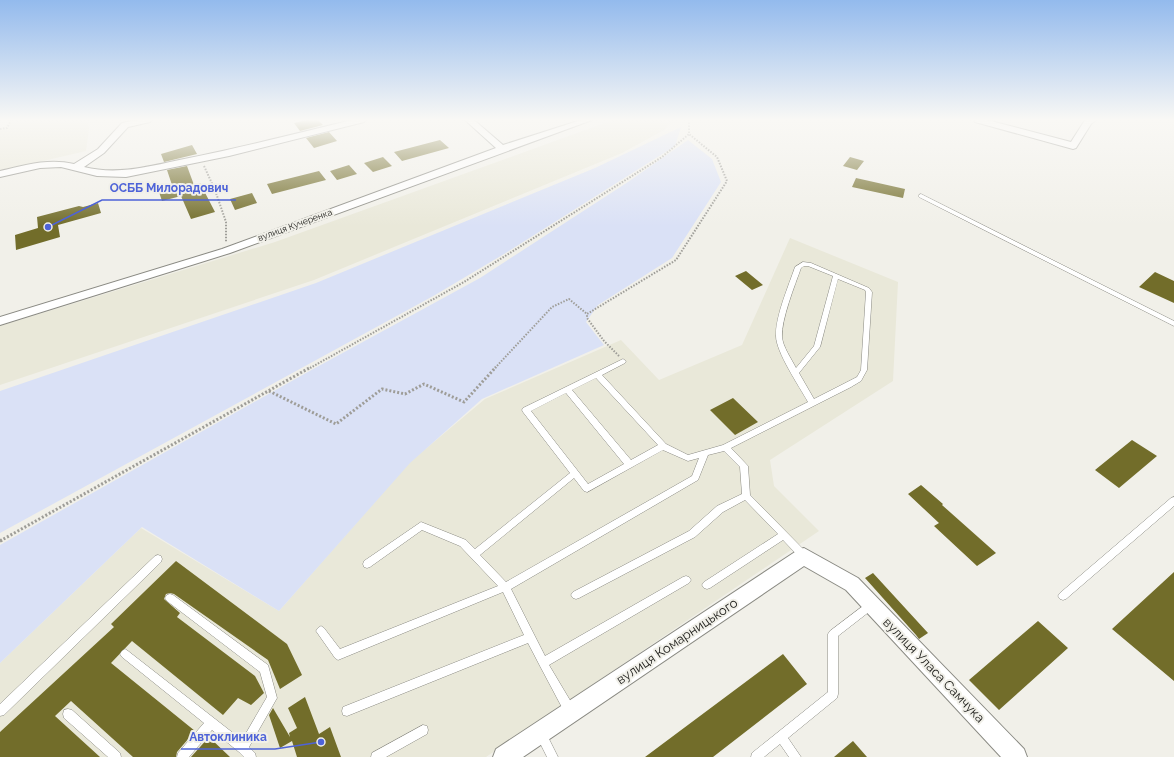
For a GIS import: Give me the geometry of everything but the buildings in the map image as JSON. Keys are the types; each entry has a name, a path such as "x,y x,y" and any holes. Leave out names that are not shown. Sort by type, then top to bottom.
{"street":[{"path":"77,167 94,155"},
{"path":"0,174 40,165 62,164 97,173 126,174 216,155"},
{"name":"вулиця Кучеренка","path":"0,321 226,251 485,155"},
{"name":"вулиця Уласа Самчука","path":"804,556 852,584 1016,757"},
{"name":"вулиця Комарницького","path":"504,757 804,556"}],"lane":[{"path":"921,196 1174,324"},
{"path":"597,374 663,446 688,458 725,447 850,385 859,378 864,370 869,292 861,285 809,264 803,264 798,267 781,325 779,337 812,403"},
{"path":"796,372 817,347 836,275"},
{"path":"624,361 526,410 586,489 663,446"},
{"path":"567,389 630,465"},
{"path":"725,447 744,466 746,496 804,556"},
{"path":"321,631 338,655 505,587 695,478 705,453"},
{"path":"474,555 575,474"},
{"path":"576,595 692,534 720,509 746,496"},
{"path":"1063,596 1174,501"},
{"path":"367,564 421,526 463,543 505,587 543,663 571,713"},
{"path":"707,585 784,535"},
{"path":"0,711 158,560"},
{"path":"543,663 686,580"},
{"path":"170,598 264,669 272,698 243,748"},
{"path":"756,757 833,694 833,634 872,605"},
{"path":"347,711 530,637"},
{"path":"125,654 243,748 251,757"},
{"path":"68,714 116,757"},
{"path":"182,757 211,723"},
{"path":"376,757 423,730"},
{"path":"540,733 553,757"},
{"path":"781,737 796,757"}],"path":[{"path":"0,541 464,282 664,155"},
{"path":"586,314 676,260 727,181 715,155"},
{"path":"200,158 215,190 226,222 226,251"},
{"path":"268,391 336,424 382,388 405,394 424,384 464,402 552,307 569,299 586,314 587,318 604,341 624,361"}],"shaded area":[{"path":"0,155 67,155 0,171"},
{"path":"515,155 616,155 314,280 0,385 0,326 275,242"},
{"path":"622,155 660,155 504,254 435,295 0,533 0,391 316,283 595,168"},
{"path":"666,155 707,155 712,159 721,182 672,258 598,305 586,322 604,345 482,399 410,463 279,611 142,527 0,663 0,545 306,373 480,278 628,182"},
{"path":"790,238 898,282 893,381 770,460 774,486 819,531 486,757 0,757 0,663 141,528 279,611 410,462 485,399 621,340 659,380 742,345"}],"place":[{"name":"ОСББ Милорадович","path":"48,227"},
{"name":"Автоклиника","path":"321,742"}]}
